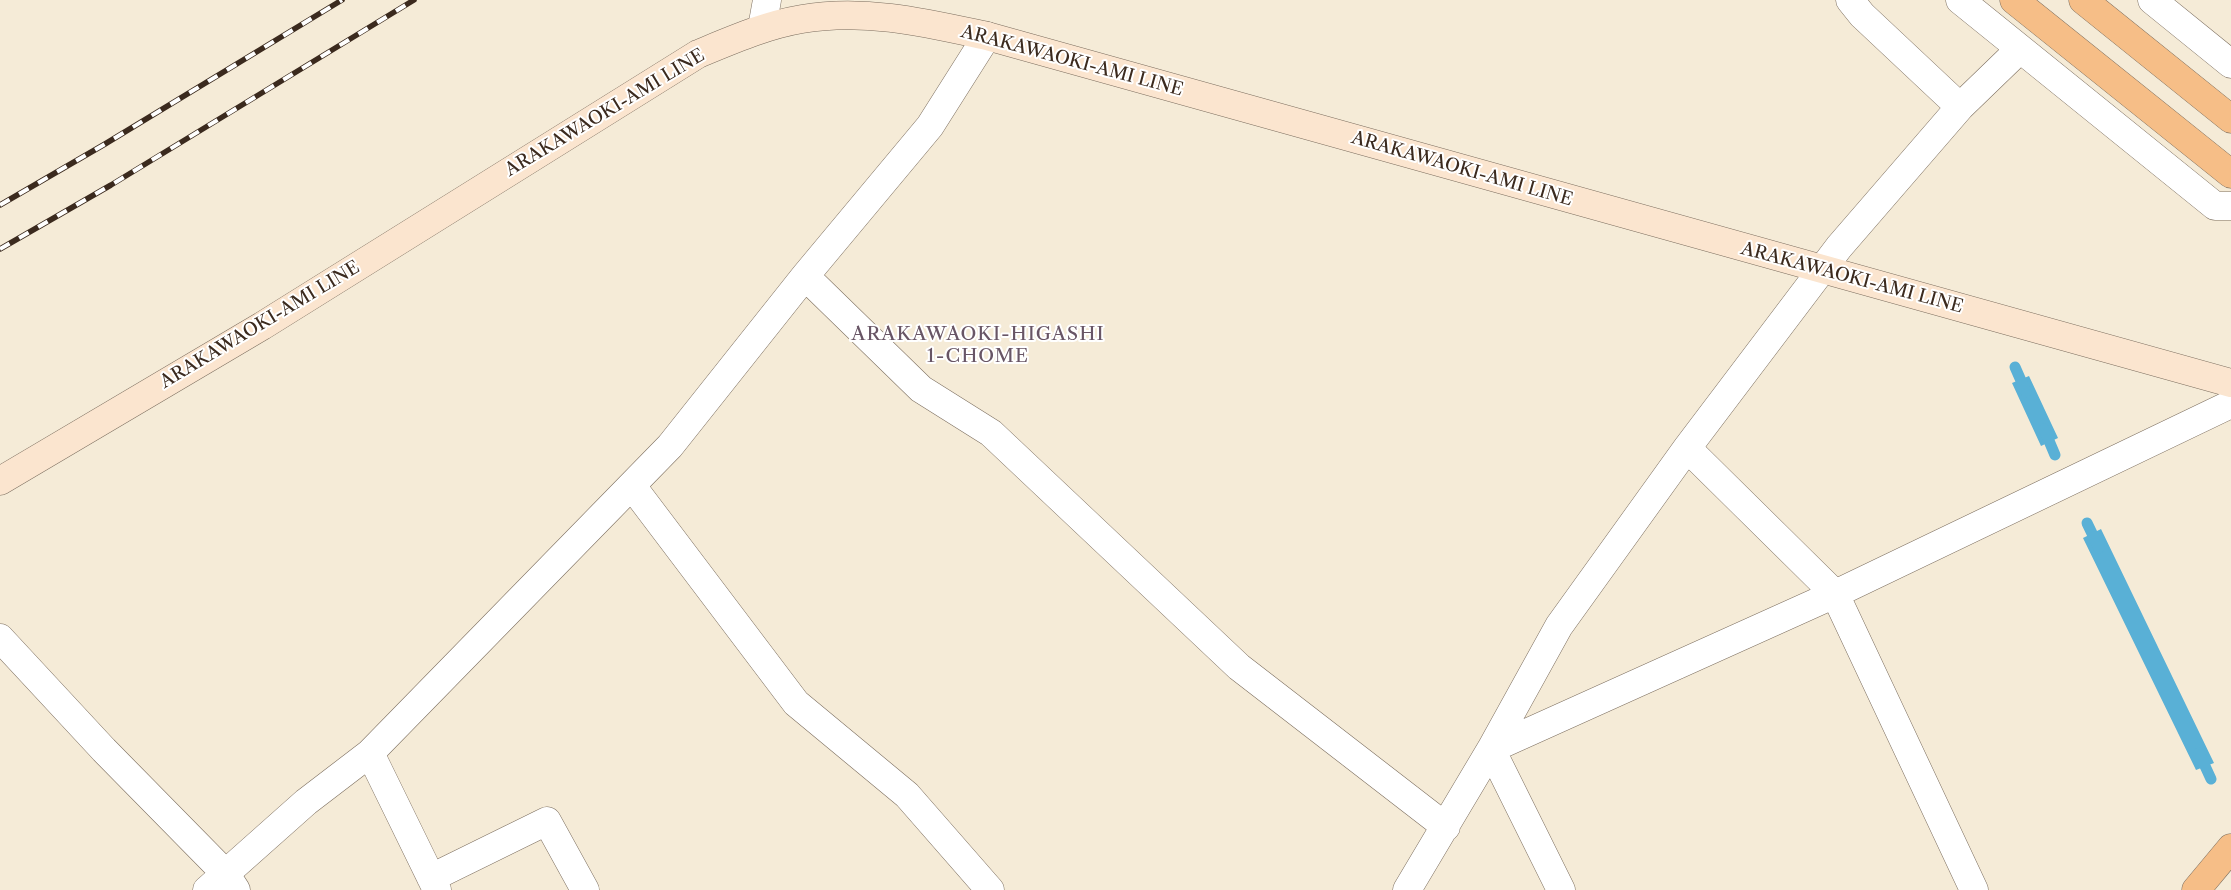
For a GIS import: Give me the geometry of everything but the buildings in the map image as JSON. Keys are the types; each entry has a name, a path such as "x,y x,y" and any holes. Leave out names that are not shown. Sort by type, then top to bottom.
{"main road":[{"path":"2014,0 2231,174"},
{"path":"2083,0 2231,119"},
{"name":"ARAKAWAOKI-AMI LINE","path":"0,481 262,326 698,54 762,28 803,18 851,15 911,19 987,36 2231,383"},
{"path":"2196,890 2231,848"}],"street":[{"path":"762,28 767,0"},
{"path":"1850,0 1862,15 1960,107"},
{"path":"1960,0 2215,206 2231,206"},
{"path":"2152,0 2231,64"},
{"path":"0,638 104,750 222,886 306,802 370,753 670,446 805,276 930,126 987,36"},
{"path":"1407,890 1446,827 1559,626 1688,448 1839,247 1960,107 2020,48"},
{"path":"805,276 921,389 990,433 1239,667 1446,827"},
{"path":"1491,748 1835,594 2231,404"},
{"path":"1688,448 1835,594 1974,890"},
{"path":"632,486 796,703 907,796 990,890"},
{"path":"1491,748 1561,890"},
{"path":"370,753 434,884 547,821 585,890"}],"water":[{"path":"2029,376 2058,438 2041,446 2012,383"},
{"path":"2101,529 2214,763 2196,770 2083,538"}],"waterway":[{"path":"2015,367 2026,392"},
{"path":"2044,429 2055,455"},
{"path":"2087,523 2099,548"},
{"path":"2199,753 2211,779"}],"railway":[{"path":"0,205 105,144 342,0"},
{"path":"0,249 111,185 414,0"}],"district":[{"name":"ARAKAWAOKI-HIGASHI 1-CHOME","path":"978,346"}]}
